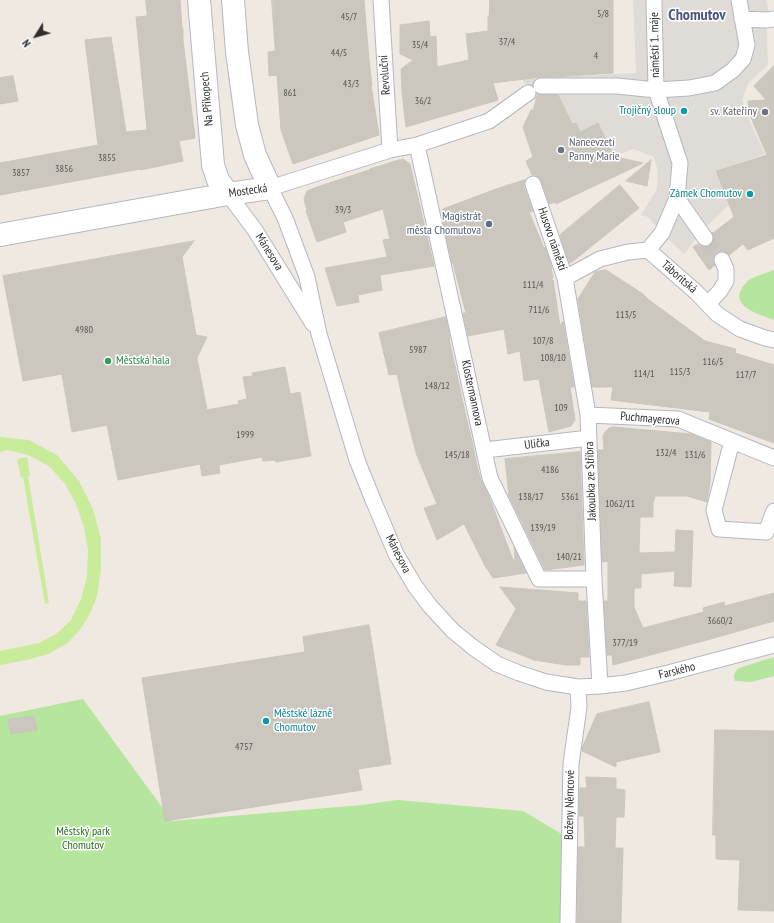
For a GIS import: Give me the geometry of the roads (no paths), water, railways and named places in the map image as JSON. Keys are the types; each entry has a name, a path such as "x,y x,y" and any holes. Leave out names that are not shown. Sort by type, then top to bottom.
{"street":[{"name":"Na Příkopech","path":"199,0 213,165 218,180 228,194"},
{"path":"233,0 237,52 247,125 255,155 270,188"},
{"name":"Revoluční","path":"381,0 390,150"},
{"name":"náměstí 1. máje","path":"648,250 662,232 677,198 680,163 656,90 654,0"},
{"name":"náměstí 1. máje","path":"656,90 689,88 715,83 734,70 743,59 747,45 739,0"},
{"path":"742,19 774,19"},
{"name":"Mostecká","path":"0,235 228,194 270,188 390,150 417,145 490,121 535,90 617,86 656,90"},
{"name":"Klostermannova","path":"417,145 490,478 539,579 594,578"},
{"name":"Husovo náměstí","path":"533,184 565,278 600,259 628,252 648,250"},
{"name":"Mánesova","path":"270,188 285,218 307,277 319,334 357,460 396,554 415,586 426,601 453,631 497,664 546,682 578,687"},
{"name":"Mánesova","path":"228,194 255,230 319,334"},
{"path":"677,198 705,238"},
{"name":"Táboritská","path":"648,250 696,292 717,314 740,329 774,340"},
{"path":"708,304 726,282 726,269 722,260"},
{"name":"Jakoubka ze Stříbra","path":"565,278 588,414 594,578 600,686"},
{"name":"Puchmayerova","path":"588,414 678,419 774,458"},
{"name":"Ulička","path":"485,450 589,438"},
{"path":"732,441 714,510 719,529 766,532 774,511"},
{"name":"Farského","path":"578,687 626,683 774,645"},
{"name":"Boženy Němcové","path":"568,923 571,764 579,707 578,687"}],"tunnel":[{"path":"705,238 722,260"}],"place":[{"name":"Trojičný sloup","path":"684,111"},
{"name":"sv. Kateřiny","path":"765,112"},
{"name":"Naneevzetí Panny Marie","path":"561,150"},
{"name":"Zámek Chomutov","path":"750,194"},
{"name":"Magistrát města Chomutova","path":"489,224"},
{"name":"Městská hala","path":"108,361"},
{"name":"Městské lázně Chomutov","path":"266,721"}],"district":[{"name":"Chomutov","path":"697,15"}],"park label":[{"name":"Městský park Chomutov","path":"83,839"}]}
